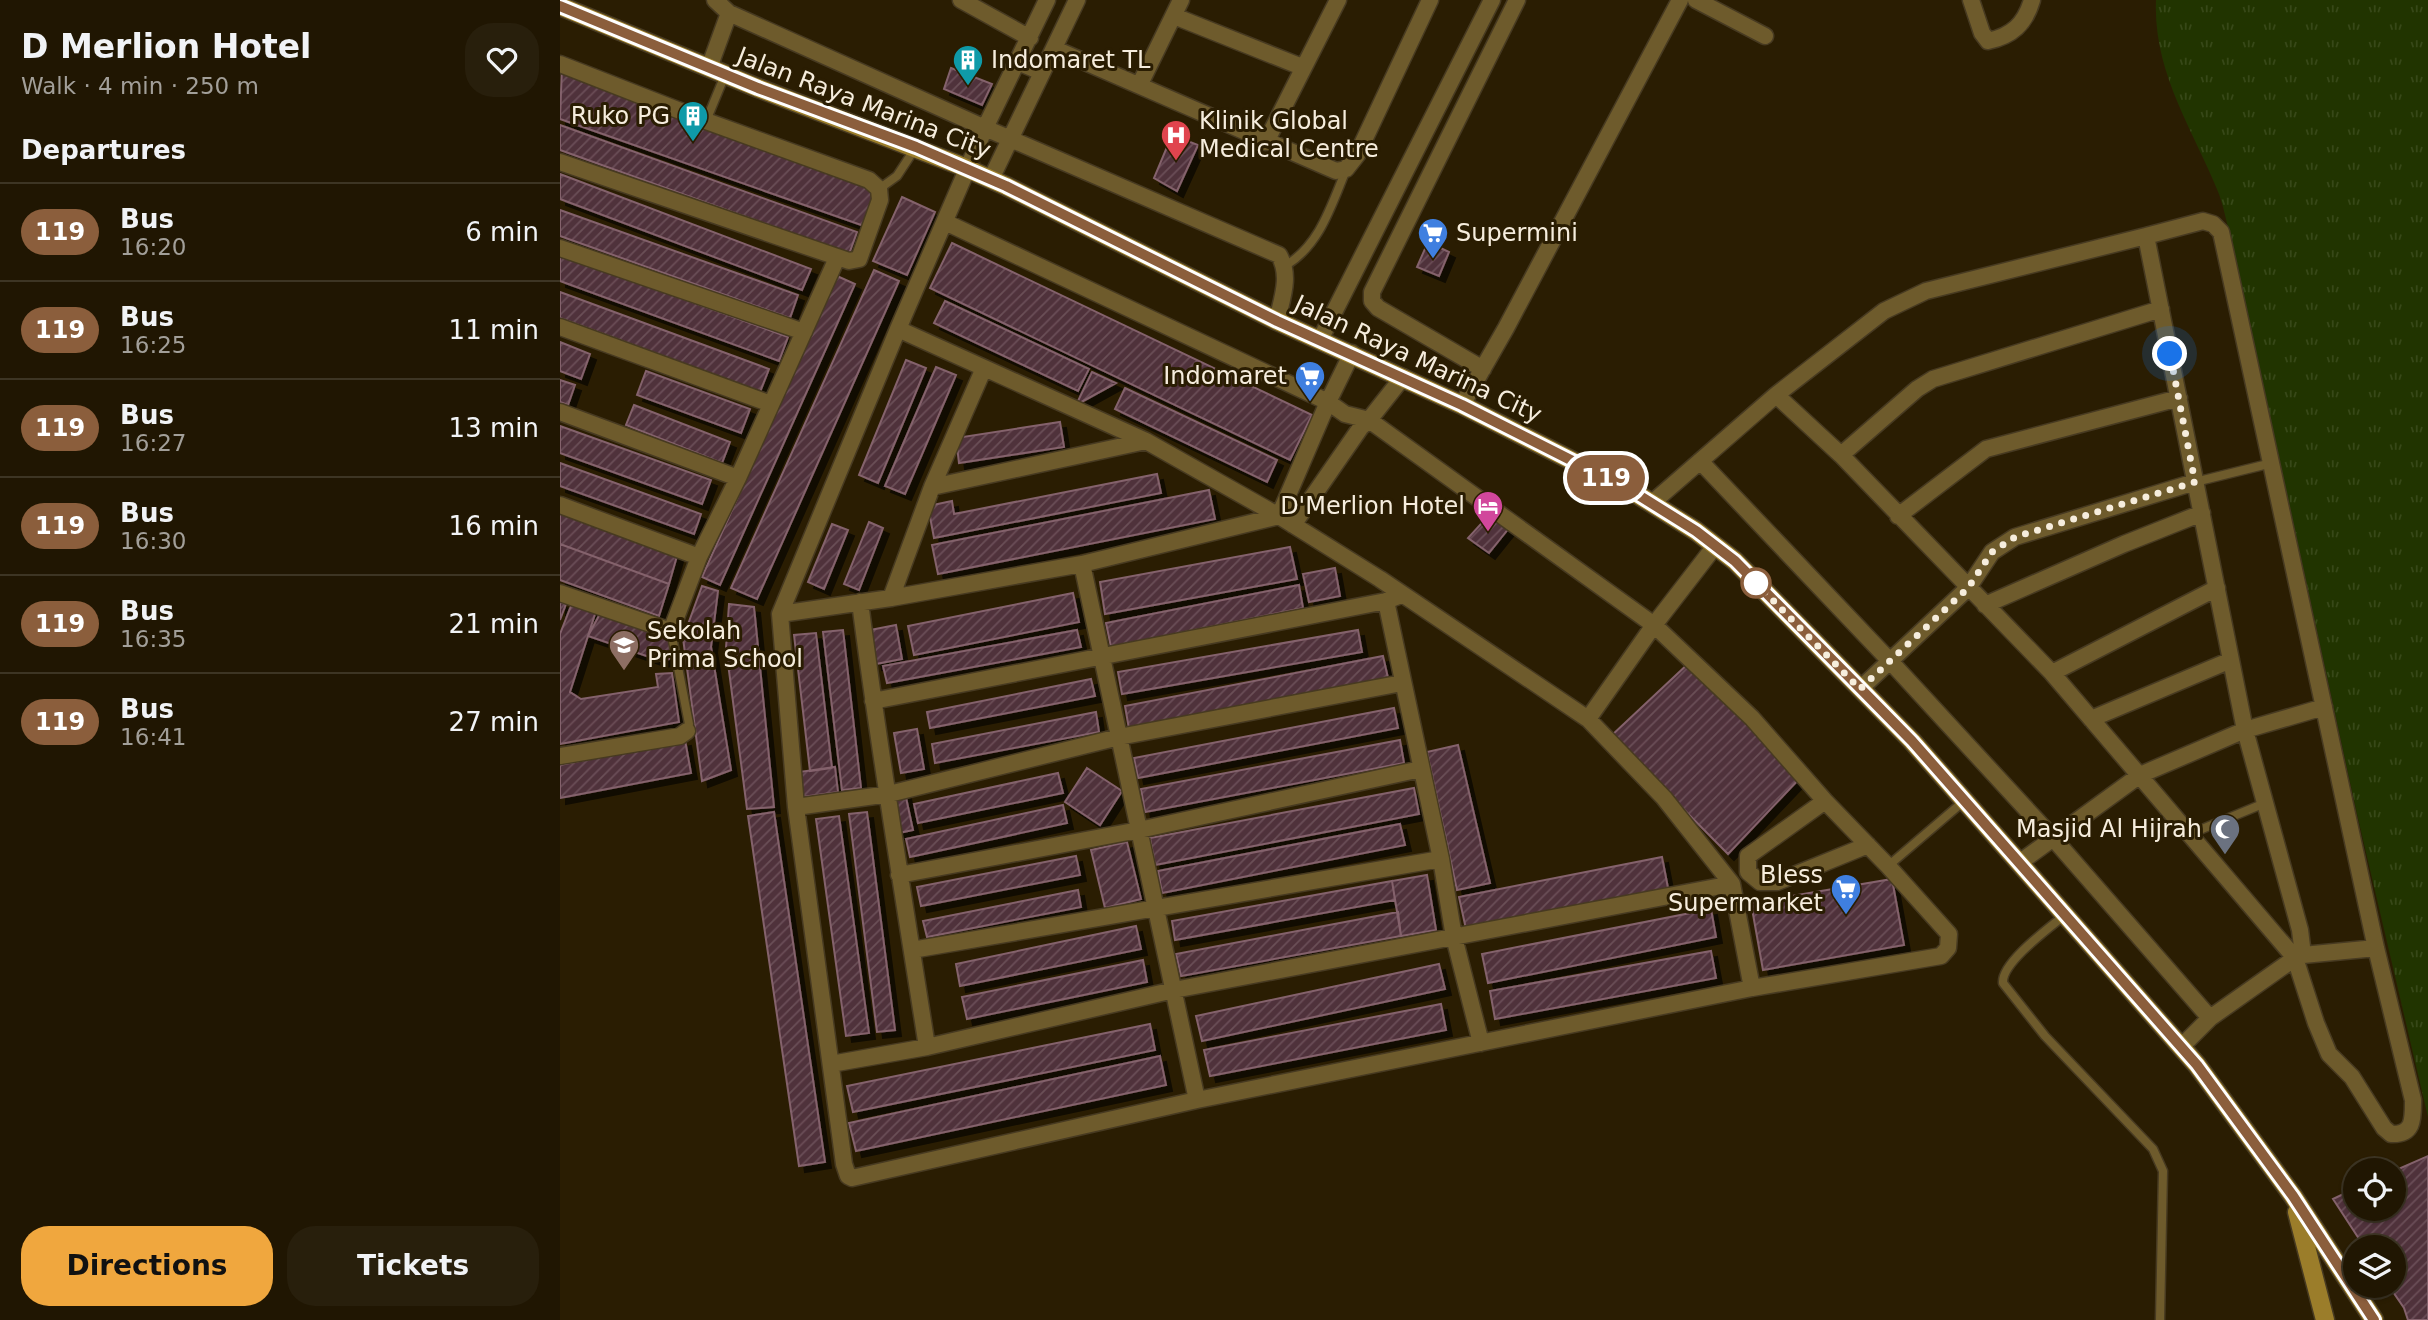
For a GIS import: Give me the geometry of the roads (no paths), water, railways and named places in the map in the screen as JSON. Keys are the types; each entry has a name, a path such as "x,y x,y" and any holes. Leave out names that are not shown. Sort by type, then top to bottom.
{"main road":[{"name":"Jalan Raya Marina City","path":"561,3 717,71 916,147 991,179 1277,321 1462,405 1632,491 1696,531 1735,561 1912,741 2197,1065 2293,1196 2374,1320"},
{"name":"Jalan Raya Marina City","path":"2293,1196 2325,1320"}],"street":[{"path":"715,0 729,13 985,128 1279,255 1285,266 1286,278 1277,321"},
{"path":"961,0 1030,37"},
{"path":"945,222 1328,402 1345,414 1369,420 1654,625 1752,718 1825,801 1950,934 1948,948 1941,956 1752,988 1197,1100 852,1178 848,1176 844,1164 796,807 780,614 898,329 985,128 1047,0"},
{"path":"991,179 1077,0"},
{"path":"1139,84 1181,0"},
{"path":"1266,142 1338,0"},
{"path":"1055,49 1336,171 1346,169 1357,155 1430,0"},
{"path":"1320,340 1492,0"},
{"path":"1483,369 1378,308 1372,301 1372,292 1517,0"},
{"path":"1462,405 1680,0"},
{"path":"1696,0 1765,36"},
{"path":"1970,0 1982,33 1988,40 2005,37 2018,27 2032,0"},
{"path":"717,71 729,13"},
{"path":"1174,16 1302,67"},
{"path":"560,64 869,180 879,189 880,200 859,260 849,261 560,162"},
{"path":"1652,503 1776,395 1884,311 1926,291 2203,221 2213,224 2221,232 2376,948 2413,1100 2413,1121 2409,1130 2391,1134 2384,1128 2357,1084 2329,1054 2316,1023 2299,956 2300,930 2245,730 2146,236"},
{"path":"560,247 804,332"},
{"path":"560,593 671,631 699,557 738,478 837,258"},
{"path":"1841,455 1917,388 1933,379 2161,310"},
{"path":"560,327 771,404"},
{"path":"898,329 1146,441 1279,516 1380,579 1394,598 1588,719 1664,798 1732,884 1752,988"},
{"path":"1279,516 1352,353"},
{"path":"891,598 932,487 984,368"},
{"path":"1293,525 1361,427 1403,377"},
{"path":"1776,395 1841,455 2052,673 2299,956"},
{"path":"1898,516 1986,449 2179,398"},
{"path":"560,412 738,478"},
{"path":"932,487 1146,441"},
{"path":"1700,461 2053,838 2210,1018"},
{"path":"1860,689 1968,588 1992,552 2015,537 2195,482"},
{"path":"560,505 699,557"},
{"path":"1985,605 2202,513"},
{"path":"780,614 891,598 1082,564 1279,516"},
{"path":"1588,719 1654,625 1715,546"},
{"path":"1082,564 1197,1100"},
{"path":"2052,673 2217,588"},
{"path":"873,701 1394,598"},
{"path":"1394,598 1402,683 1441,859 1454,937 1480,1043"},
{"path":"860,602 927,1047"},
{"path":"2091,719 2231,660"},
{"path":"796,807 889,794 1119,737 1402,683"},
{"path":"2019,863 2140,775 2245,730 2324,707"},
{"path":"560,756 680,736 687,731"},
{"path":"899,875 1139,830 1421,769"},
{"path":"1825,801 1748,856 1748,872 1760,883 1777,882 1868,845"},
{"path":"912,950 1441,859"},
{"path":"831,1064 927,1047 1174,990 1732,884"},
{"path":"2181,1047 2210,1018 2299,956 2376,948"}],"lane":[{"path":"1467,50 1488,59"},
{"path":"1017,66 1041,76"},
{"path":"706,121 717,71"},
{"path":"879,189 897,176 916,147"},
{"path":"1285,266 1300,257 1324,225 1346,169"},
{"path":"1394,193 1417,202"},
{"path":"2195,482 2272,463"},
{"path":"671,631 689,724 687,731"},
{"path":"1888,866 1964,801"},
{"path":"2190,834 2265,803"},
{"path":"2065,915 2022,952 2004,972 2003,983 2045,1036 2153,1149 2159,1160 2162,1171 2160,1320"}],"place":[{"name":"Indomaret TL","path":"968,87"},
{"name":"Ruko PG","path":"693,143"},
{"name":"Klinik Global Medical Centre","path":"1176,162"},
{"name":"Supermini","path":"1433,260"},
{"name":"Indomaret","path":"1310,403"},
{"name":"D'Merlion Hotel","path":"1488,533"},
{"name":"Sekolah Prima School","path":"624,672"},
{"name":"Masjid Al Hijrah","path":"2225,856"},
{"name":"Bless Supermarket","path":"1846,916"}]}
